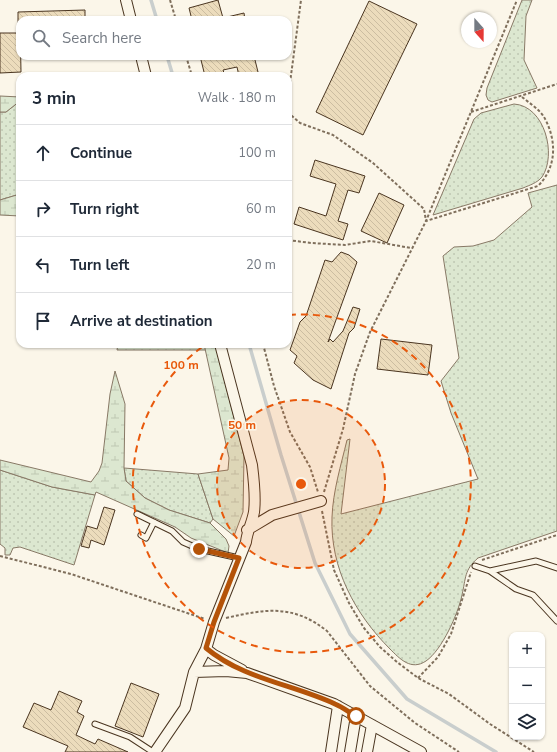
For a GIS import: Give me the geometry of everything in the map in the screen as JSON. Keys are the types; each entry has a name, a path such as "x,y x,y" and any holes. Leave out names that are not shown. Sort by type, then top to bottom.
{"street":[{"path":"126,0 130,16"},
{"path":"142,60 145,72"},
{"path":"154,752 185,708 194,672 206,648 214,622 246,542 247,530 254,512 255,484 248,447 221,348"},
{"path":"247,530 261,520 278,512 316,502"},
{"path":"206,648 214,656 247,673 338,706 421,752"},
{"path":"194,672 226,671 247,673"},
{"path":"331,752 338,706"},
{"path":"350,752 356,716"},
{"path":"367,752 372,725"}],"lane":[{"path":"137,514 172,531 184,542 199,549 239,558"},
{"path":"141,535 146,538 154,522"},
{"path":"490,571 536,561 557,568"},
{"path":"475,566 490,571 516,589 533,595 557,621"},
{"path":"95,724 130,737 154,752"}],"path":[{"path":"170,0 175,16"},
{"path":"291,72 301,0"},
{"path":"316,502 343,429 355,374 370,332 411,248 426,221 517,0"},
{"path":"187,60 191,72"},
{"path":"470,112 557,84"},
{"path":"426,221 538,186 547,177 553,164 556,147 553,133 544,116 521,96"},
{"path":"292,116 300,123 334,135 373,163 424,209 426,221"},
{"path":"292,241 311,244 345,245 371,240 411,248"},
{"path":"264,348 274,386 290,432 310,467 316,502 334,570 349,603 364,628 380,647 418,678 450,694 490,724 534,752"},
{"path":"418,678 438,657 451,634 466,590 470,573 475,566 484,558 557,535"},
{"path":"0,556 71,574 214,622 260,611 280,610 306,618 318,624 327,631 370,686 414,723 459,752"}],"green space":[{"path":"522,0 532,0 526,16 524,60 537,88 492,102 488,100 486,95 487,88"},
{"path":"0,96 16,97 16,104 6,112 0,112"},
{"path":"16,104 16,195 0,200 0,112 6,112"},
{"path":"514,104 525,107 534,113 545,133 548,145 548,157 546,168 542,177 536,182 523,188 433,215 474,119 481,113"},
{"path":"557,185 557,531 478,558 473,562 465,579 457,612 438,649 432,656 421,664 411,664 402,660 394,653 366,621 347,589 340,572 332,536 332,517 336,488 347,440 350,439 341,514 478,479 451,413 441,381 459,358 443,256 454,247 473,246 494,240 532,207 528,193"},
{"path":"16,195 16,216 0,215 0,200"},
{"path":"117,348 205,348 206,350 117,350"},
{"path":"205,348 216,348 244,456 243,512 234,536 213,519 198,474 228,470 229,458"},
{"path":"115,371 125,404 124,468 126,481 145,498 169,510 210,523 226,539 229,546 228,553 191,538 175,527 96,492 95,495 52,487 0,470 0,460 91,482 99,471 102,463 110,394"},
{"path":"124,468 198,474 213,519 210,523 169,510 145,498 126,481"},
{"path":"0,470 52,487 95,495 74,565 20,547 13,548 10,555 5,555 5,548 0,544"}],"building":[{"path":"218,0 222,16 191,16 189,8"},
{"path":"369,1 417,24 363,135 316,112"},
{"path":"85,10 85,16 18,16 18,12"},
{"path":"244,13 244,16 231,16"},
{"path":"0,33 16,33 16,60 21,60 21,72 0,73"},
{"path":"201,60 255,60 258,72 238,72 237,67 223,70 224,72 204,72"},
{"path":"315,160 365,176 359,193 348,190 338,221 348,224 343,240 294,224 299,207 326,216 336,184 310,176"},
{"path":"379,193 404,205 387,243 361,231"},
{"path":"341,252 349,255 357,262 328,342 330,339 333,342 343,331 353,307 360,309 354,328 349,333 331,389 313,380 294,363 297,356 290,350 292,348 300,322 306,316 325,260 332,262"},
{"path":"381,339 432,345 428,375 377,369"},
{"path":"104,507 115,510 104,545 91,540 89,548 81,546 87,526 97,529"},
{"path":"131,683 159,694 143,737 115,726"},
{"path":"59,691 82,701 77,712 84,716 76,735 95,744 98,739 128,752 65,752 68,746 23,727 34,703 51,710"}],"waterway":[{"path":"151,0 156,16"},
{"path":"168,60 172,72"},
{"path":"250,348 281,455 315,563 350,634 407,699 496,752"}],"route":[{"path":"199,549 220,555 239,558 214,622 206,648 214,656 247,673 334,704 356,716"}]}
